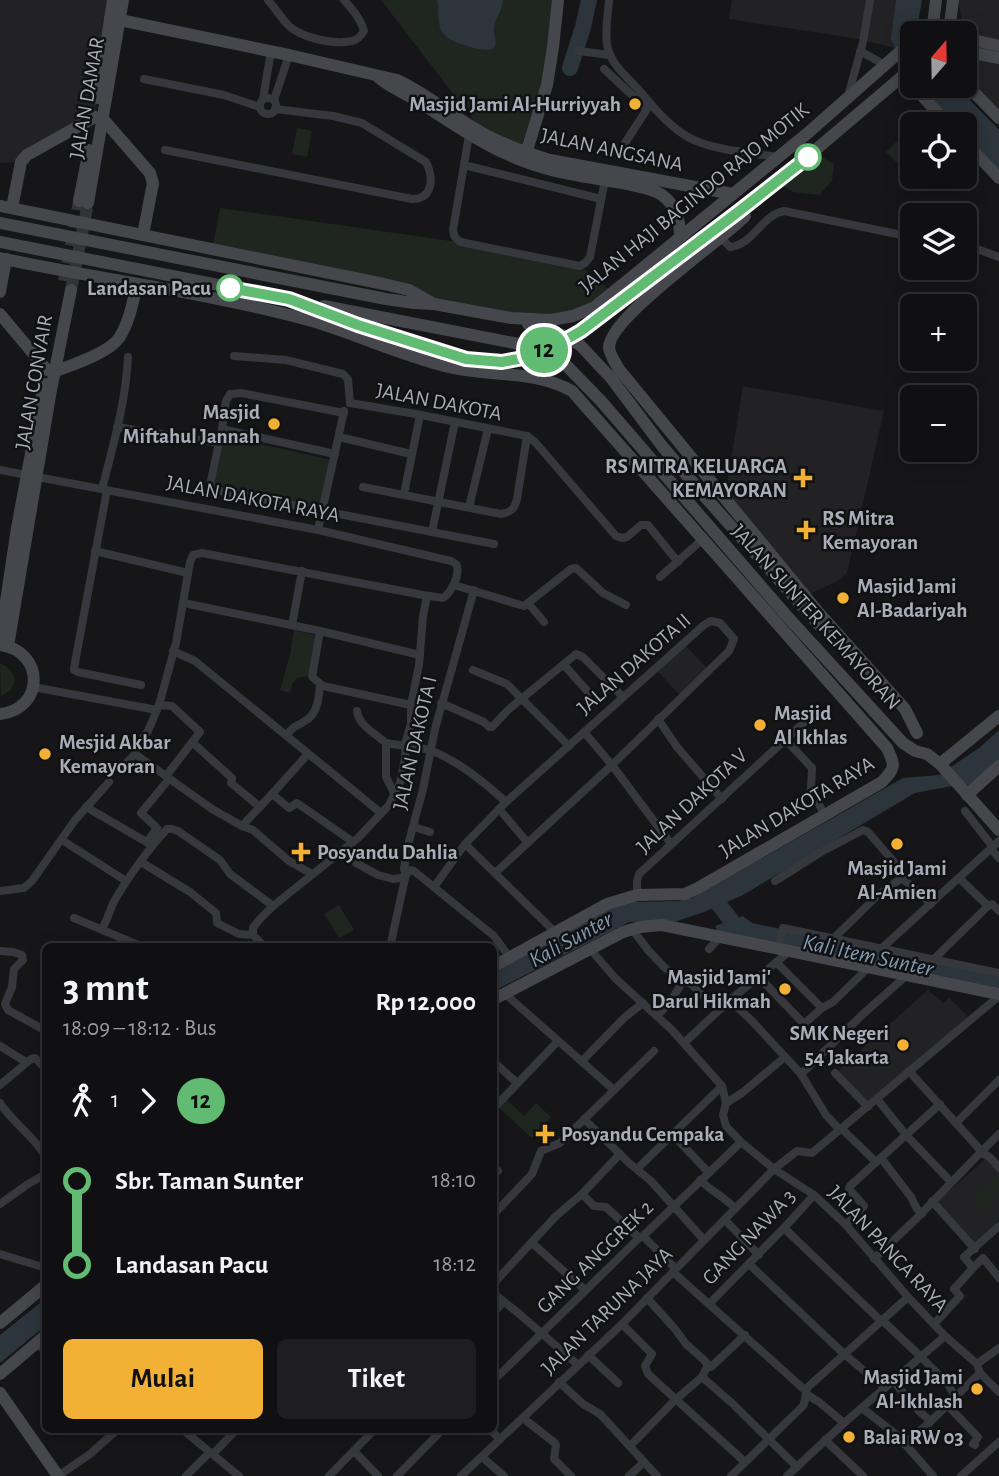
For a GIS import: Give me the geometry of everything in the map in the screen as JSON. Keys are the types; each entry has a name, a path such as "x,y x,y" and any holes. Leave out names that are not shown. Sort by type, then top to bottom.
{"main road":[{"name":"JALAN DAMAR","path":"113,0 115,19"},
{"name":"JALAN DAMAR","path":"84,202 115,19 123,0"},
{"path":"525,157 547,85 558,0"},
{"path":"933,21 936,0"},
{"path":"950,21 953,0"},
{"name":"JALAN ANGSANA","path":"115,19 397,80 547,169 661,194 677,213 680,237"},
{"path":"977,41 999,46"},
{"name":"JALAN HAJI BAGINDO RAJO MOTIK","path":"0,223 386,299 434,304 511,318 551,320 573,316 595,307 778,157 900,51"},
{"path":"977,54 999,58"},
{"name":"JALAN ANGSANA","path":"376,76 469,135 525,157 733,194"},
{"name":"JALAN HAJI BAGINDO RAJO MOTIK","path":"1,243 289,299 358,325 466,359 502,362 528,357 581,331 900,85"},
{"path":"977,95 999,118"},
{"path":"927,98 938,112"},
{"path":"6,207 21,162 27,155 99,118 150,173 153,183 143,235"},
{"path":"977,155 999,178"},
{"path":"760,194 742,218 632,313 612,338 609,347 618,368 726,498 816,616 905,709 917,733"},
{"name":"JALAN HAJI BAGINDO RAJO MOTIK","path":"6,207 409,290 434,304"},
{"path":"0,292 3,258"},
{"name":"JALAN HAJI BAGINDO RAJO MOTIK","path":"3,258 256,307 314,322 452,368 538,378 572,391"},
{"path":"0,314 50,371 114,344 121,336 137,284"},
{"name":"JALAN CONVAIR","path":"3,644 50,371 67,289"},
{"path":"612,292 610,300 616,311 632,313"},
{"name":"JALAN SUNTER KEMAYORAN","path":"289,299 540,349 562,361 601,401 649,458 686,509 903,743 915,751 927,754 943,767 999,830"},
{"name":"JALAN SUNTER KEMAYORAN","path":"511,318 562,335 580,345 611,378 662,446 706,498 816,616 917,733 927,754"},
{"name":"JALAN HAJI BAGINDO RAJO MOTIK","path":"314,322 358,325"},
{"path":"570,368 596,364 612,356"},
{"path":"631,404 634,387"},
{"name":"JALAN DAKOTA RAYA","path":"497,964 607,904 637,895 685,894 698,888 825,817 882,782 893,771 894,763 887,748 703,539 686,509 572,391"},
{"path":"649,458 662,446"},
{"path":"706,498 726,498"},
{"path":"787,634 809,640"},
{"path":"0,714 22,706 33,687 29,662 20,652 3,644"},
{"path":"856,692 870,680"},
{"path":"943,767 999,716"},
{"path":"965,792 999,766"},
{"path":"499,996 632,929 662,925 999,995"},
{"path":"0,1323 42,1288"},
{"path":"0,1374 42,1344"},
{"path":"0,1393 58,1476"}],"street":[{"path":"268,0 289,26 306,36 325,41 352,41 359,38 364,31 362,24 344,0"},
{"path":"609,0 607,45 610,55 649,106"},
{"path":"848,97 870,0"},
{"path":"271,51 261,103 265,113 269,114 289,55"},
{"path":"579,51 610,55"},
{"path":"860,51 888,61"},
{"path":"604,69 688,137 706,145 778,157"},
{"path":"144,79 261,103 268,98 274,105 362,123 426,162 431,185 421,199 412,199 165,150"},
{"path":"625,143 649,106"},
{"path":"469,135 453,230 454,236 465,243 580,266 590,257 605,180"},
{"path":"464,165 601,199"},
{"path":"720,237 730,247 737,246 772,216 784,211 900,235"},
{"path":"977,248 999,257"},
{"path":"234,356 286,360 343,374 348,379 350,403"},
{"path":"128,357 128,372 104,490 74,670 141,685"},
{"path":"344,413 234,393 228,396 209,485 212,489 495,544"},
{"name":"JALAN DAKOTA","path":"318,530 344,413 350,403 527,436 616,536 627,537 641,524 648,526 678,562"},
{"path":"404,494 420,415"},
{"path":"432,532 455,422"},
{"path":"117,428 219,443"},
{"path":"222,429 335,454"},
{"path":"469,507 488,429"},
{"name":"JALAN DAKOTA","path":"363,487 501,514 510,512 515,507 527,436"},
{"path":"339,438 411,454"},
{"name":"JALAN DAKOTA RAYA","path":"0,470 318,530 451,561 457,568 454,585"},
{"path":"660,577 703,539"},
{"path":"95,551 188,573"},
{"path":"121,769 135,754 158,708 193,555 202,553 427,596 443,597 452,592 454,585 523,606 571,569 576,568 603,593 626,605"},
{"path":"292,625 302,571"},
{"name":"JALAN DAKOTA I","path":"391,943 406,874 404,869 441,703 474,590"},
{"path":"253,935 253,929 272,905 353,842 389,806 395,795 400,783 411,724 411,705 427,596"},
{"path":"184,603 420,655"},
{"path":"528,603 544,622"},
{"name":"JALAN DAKOTA II","path":"495,873 612,765 732,647 734,639 719,623 711,621 584,732 612,765 671,844"},
{"path":"320,631 312,677 320,684 411,705"},
{"path":"173,651 195,661 381,813"},
{"path":"441,703 484,722 489,727 576,654 623,697"},
{"path":"564,665 589,693"},
{"path":"473,670 507,684 569,746"},
{"path":"287,735 294,726 312,715 319,699 320,684"},
{"path":"33,687 158,708 172,706 199,730 193,743 141,813 157,828 141,862 114,902 102,929"},
{"path":"357,711 360,722 386,743 430,751 489,786 506,802"},
{"name":"JALAN DAKOTA V","path":"637,895 639,874 811,716"},
{"path":"658,719 677,747 722,799"},
{"path":"434,887 465,844 506,802 584,732"},
{"path":"785,739 812,768 811,789 825,817"},
{"path":"193,743 232,778 231,783 260,807"},
{"path":"386,743 386,777 395,795"},
{"path":"135,754 212,809 253,830 289,861 312,874"},
{"path":"242,826 308,754"},
{"path":"0,891 24,888 32,881 86,807 109,782"},
{"path":"272,794 289,808 297,803 353,842"},
{"path":"86,807 150,844"},
{"path":"499,809 528,843"},
{"path":"965,811 999,858"},
{"path":"414,827 430,832"},
{"path":"150,844 166,830 172,829 220,860 230,874 272,905"},
{"path":"775,881 815,855 862,830 868,832 900,869 902,878 931,904"},
{"path":"62,840 126,881"},
{"path":"881,949 999,841"},
{"path":"465,844 555,932"},
{"path":"344,849 356,863 378,875 393,879 402,878 411,870 414,871 494,936 510,958"},
{"path":"141,862 190,892 216,913 218,923 239,934 253,935 261,943"},
{"path":"833,939 877,896 902,878"},
{"path":"959,878 999,911"},
{"path":"934,959 999,897"},
{"path":"74,918 134,943"},
{"path":"632,929 664,967 722,1008"},
{"path":"684,1043 776,962 782,948 783,929 999,973"},
{"path":"709,949 720,937"},
{"name":"JALAN PANCA RAYA","path":"590,949 615,978 684,1043 722,1086 726,1103 723,1115 726,1126 741,1142 774,1169 814,1195 846,1225 908,1297 979,1368 999,1392"},
{"path":"0,951 22,955 23,960 14,970 12,987 5,1004 8,1010 42,1029"},
{"path":"776,962 822,1008"},
{"path":"759,977 804,1024 833,1002 869,967"},
{"path":"800,1074 907,975"},
{"path":"657,1016 671,1001 683,981"},
{"name":"JALAN TARUNA JAYA","path":"461,1476 622,1324 703,1238 725,1220 774,1169 797,1151 812,1153 999,995"},
{"path":"499,996 558,1041 614,1090"},
{"path":"730,1000 800,1074 826,1115 878,1160 911,1197 916,1209 922,1214"},
{"path":"582,1061 625,1017 643,1003"},
{"path":"497,1105 558,1041"},
{"path":"0,1046 26,1062"},
{"path":"497,1211 532,1174 541,1151 560,1143 654,1051"},
{"path":"726,1103 785,1057"},
{"path":"0,1086 26,1062 35,1058 42,1065"},
{"path":"497,1065 517,1083"},
{"path":"909,1071 999,1168"},
{"path":"835,1073 868,1107"},
{"path":"956,1123 999,1080"},
{"path":"638,1168 722,1086"},
{"path":"877,1099 906,1135 951,1182"},
{"path":"0,1103 42,1151"},
{"path":"846,1225 864,1206 849,1186 940,1104"},
{"path":"584,1119 638,1168 703,1238"},
{"path":"874,1259 983,1153 999,1134"},
{"path":"673,1135 709,1173"},
{"name":"GANG ANGGREK 2","path":"497,1377 741,1142"},
{"path":"497,1280 556,1216 582,1194 620,1154"},
{"path":"0,1204 42,1176"},
{"path":"700,1181 735,1208"},
{"path":"582,1194 594,1206 606,1207 641,1237 806,1392 844,1423"},
{"name":"GANG NAWA 3","path":"710,1303 814,1195"},
{"path":"932,1202 975,1249"},
{"path":"725,1220 759,1255"},
{"path":"973,1268 964,1257 999,1226"},
{"path":"784,1228 947,1383 952,1399 950,1408 978,1437 973,1444 975,1445"},
{"path":"532,1243 585,1290"},
{"path":"0,1254 42,1266"},
{"path":"934,1324 960,1296 954,1289 983,1258 999,1278"},
{"path":"749,1264 844,1354 885,1388"},
{"path":"497,1296 577,1364"},
{"path":"730,1476 803,1406 806,1392 908,1297"},
{"path":"630,1446 702,1377 708,1365 686,1344 647,1298"},
{"path":"497,1309 504,1302"},
{"path":"622,1324 652,1354 645,1366 648,1374 745,1462"},
{"path":"707,1367 711,1367 745,1335"},
{"path":"790,1475 825,1440 945,1335"},
{"path":"904,1444 929,1423 999,1348"},
{"path":"587,1355 618,1384"},
{"path":"702,1377 797,1466"},
{"path":"893,1381 929,1423"},
{"path":"559,1382 586,1407 600,1414 657,1476"},
{"path":"862,1408 898,1436 933,1476"},
{"path":"523,1418 555,1443 554,1459 570,1476"},
{"path":"58,1476 90,1454 114,1433"},
{"path":"187,1433 239,1476"},
{"path":"186,1476 233,1433"},
{"path":"329,1476 369,1433"},
{"path":"397,1476 439,1433"},
{"path":"493,1433 500,1439"},
{"path":"825,1440 863,1476"},
{"path":"961,1476 999,1442"},
{"path":"354,1451 379,1476"},
{"path":"482,1457 504,1476"},
{"path":"629,1476 644,1461"}],"shaded area":[{"path":"0,0 114,0 95,117 21,162 0,163"},
{"path":"381,0 558,0 557,20 526,152 484,134"},
{"path":"732,0 896,0 892,39 895,48 858,39 729,19"},
{"path":"958,0 999,0 999,110 977,87 977,21 962,21"},
{"path":"297,128 312,131 307,157 292,154"},
{"path":"900,138 900,166 886,152"},
{"path":"814,153 834,164 832,181 819,195 793,192 783,186 784,177"},
{"path":"220,208 465,243 580,266 612,292 595,307 551,320 434,304 409,290 212,249"},
{"name":"RS Mitra Kemayoran","path":"743,386 884,411 847,573 838,581 809,594 721,488 727,484"},
{"path":"225,436 331,460 320,509 214,484"},
{"path":"294,630 316,636 311,676 297,678 290,693 280,690"},
{"path":"685,645 707,668 679,694 657,671"},
{"path":"0,664 10,670 15,681 10,691 1,696"},
{"path":"339,905 354,930 339,938 324,914"},
{"name":"SMK Negeri 54 Jakarta","path":"928,990 943,1003 949,998 970,1018 868,1106 836,1072"},
{"path":"505,1098 524,1116 536,1103 551,1117 532,1138 497,1106"},
{"path":"988,1157 999,1169 999,1220 972,1244 935,1203"},
{"path":"996,1175 999,1179 999,1196 981,1212 969,1198"}],"water":[{"path":"437,0 503,0 494,28 494,48 473,48 448,38 440,25"},
{"path":"896,0 922,0 918,21 900,21 900,55 891,39"},
{"path":"932,98 968,98 999,130 999,171 977,148 977,112 944,112"},
{"name":"Kali Sunter","path":"999,730 999,761 970,786 946,778 958,785 915,793 741,896 677,921 629,922 497,989 497,966 610,909 634,902 692,898 903,778 939,775 979,748"},
{"name":"Kali Item Sunter","path":"743,916 752,923 999,975 999,990 718,932 715,926"},
{"path":"42,1301 42,1328 0,1363 0,1335"}],"waterway":[{"path":"570,68 589,0"},
{"path":"713,897 738,929 748,931"}],"tunnel":[{"path":"64,281 79,201"},
{"path":"71,290 88,203"}],"bus line":[{"name":"12","path":"230,288 289,299 358,325 466,359 502,362 528,357 581,331 808,157"}],"place":[{"name":"Masjid Jami Al-Hurriyyah","path":"635,104"},
{"name":"Landasan Pacu","path":"230,288"},
{"name":"Masjid Miftahul Jannah","path":"274,424"},
{"name":"RS MITRA KELUARGA KEMAYORAN","path":"803,478"},
{"name":"RS Mitra Kemayoran","path":"806,530"},
{"name":"Masjid Jami Al-Badariyah","path":"843,598"},
{"name":"Masjid Al Ikhlas","path":"760,725"},
{"name":"Mesjid Akbar Kemayoran","path":"45,754"},
{"name":"Masjid Jami Al-Amien","path":"897,844"},
{"name":"Posyandu Dahlia","path":"301,852"},
{"name":"Masjid Jami' Darul Hikmah","path":"785,989"},
{"name":"SMK Negeri 54 Jakarta","path":"903,1045"},
{"name":"Posyandu Cempaka","path":"545,1134"},
{"name":"Masjid Jami Al-Ikhlash","path":"977,1389"},
{"name":"Balai RW 03","path":"849,1437"}]}
